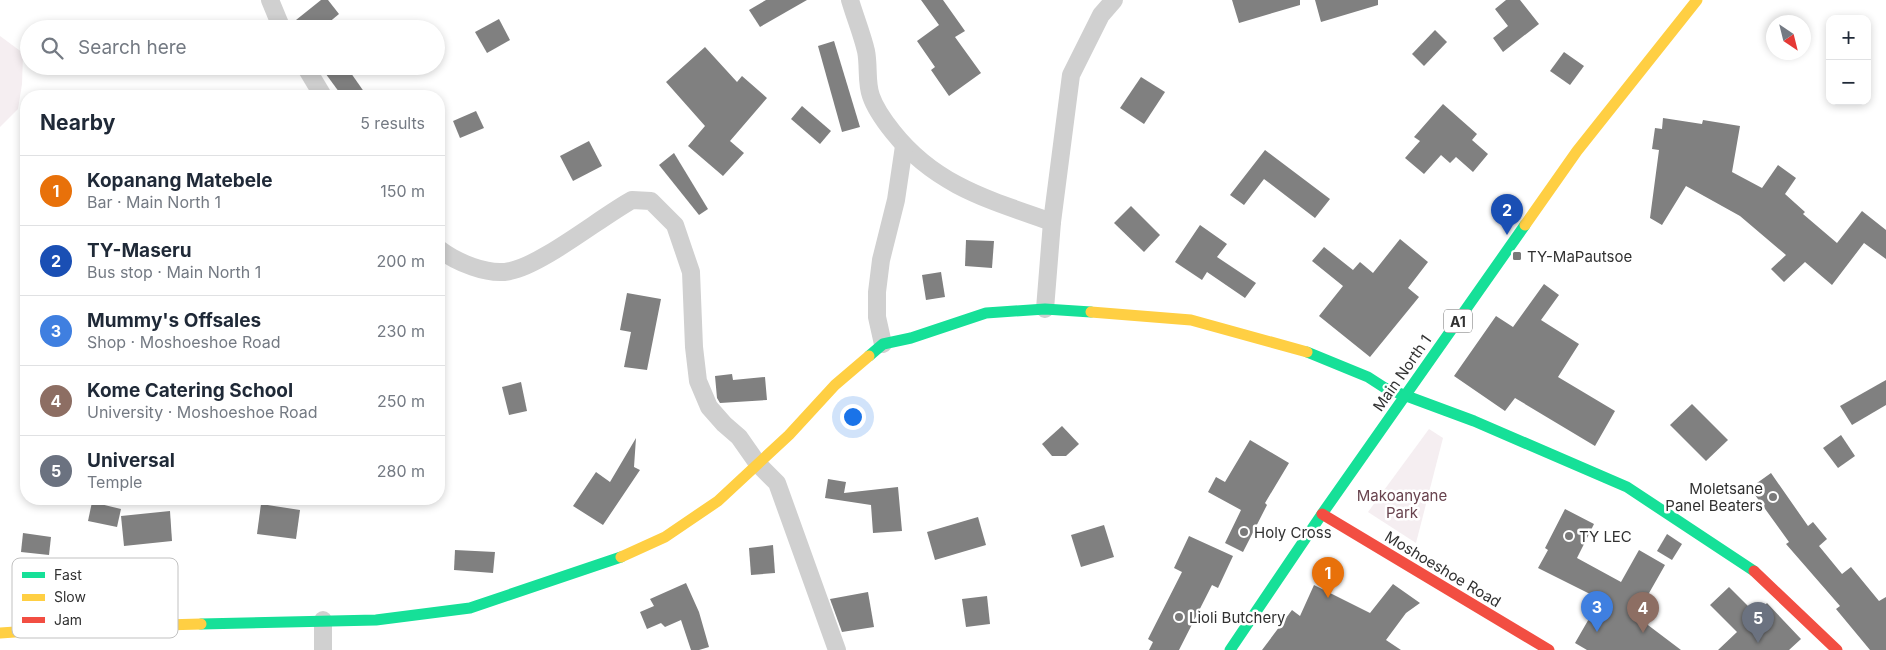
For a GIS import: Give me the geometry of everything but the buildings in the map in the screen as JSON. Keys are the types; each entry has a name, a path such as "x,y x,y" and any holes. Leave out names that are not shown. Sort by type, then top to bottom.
{"main road":[{"name":"Main North 1","path":"1230,650 1322,514 1577,151 1697,0"},
{"path":"178,626 323,620 376,620 470,608 544,585 617,558 664,537 718,501 789,435 835,385 884,344 910,338 986,313 1045,309 1151,315 1191,320 1316,354 1368,377 1385,388 1406,394 1627,487 1754,571 1837,650"},
{"name":"Moshoeshoe Road","path":"1322,514 1549,650"}],"street":[{"path":"270,0 278,20"},
{"path":"850,0 866,52 870,96 888,126 904,146 922,164 947,181 978,196 1052,222"},
{"path":"1045,309 1052,222 1071,75 1101,15 1114,0"},
{"path":"310,75 319,90"},
{"path":"884,344 877,317 877,292 882,260 896,200 904,146"},
{"path":"445,254 452,259 480,269 510,272 530,264 632,200 652,202 675,225 691,272 694,347 698,381 709,407 739,437 758,464 777,483 837,650"},
{"path":"323,620 323,650"}],"green space":[{"path":"0,36 20,51 20,75 22,75 18,109 0,127"},
{"name":"Makoanyane Park","path":"1429,429 1443,438 1416,543 1368,512"}],"traffic: fast":[{"path":"1230,650 1322,514 1525,225"},
{"path":"869,356 883,344 911,338 986,313 1045,309 1091,312"},
{"path":"1307,352 1368,377 1385,388 1474,421 1627,487 1754,571"},
{"path":"201,624 376,620 470,608 621,557"}],"traffic: slow":[{"path":"1525,225 1577,151 1697,0"},
{"path":"1091,312 1191,320 1307,352"},
{"path":"621,557 665,537 718,501 789,435 835,385 869,356"},
{"path":"178,625 201,624"},
{"path":"0,633 12,632"}],"traffic: jam":[{"path":"1322,514 1549,650"},
{"path":"1754,571 1837,650"}],"place":[{"name":"TY-Maseru","path":"1507,235"},
{"name":"TY-MaPautsoe","path":"1517,256"},
{"name":"Moletsane Panel Beaters","path":"1773,497"},
{"name":"Holy Cross","path":"1244,532"},
{"name":"TY LEC","path":"1569,536"},
{"name":"Kopanang Matebele","path":"1328,598"},
{"name":"Lioli Butchery","path":"1179,617"},
{"name":"Mummy's Offsales","path":"1597,632"},
{"name":"Kome Catering School","path":"1643,633"},
{"name":"Universal","path":"1758,643"}]}
